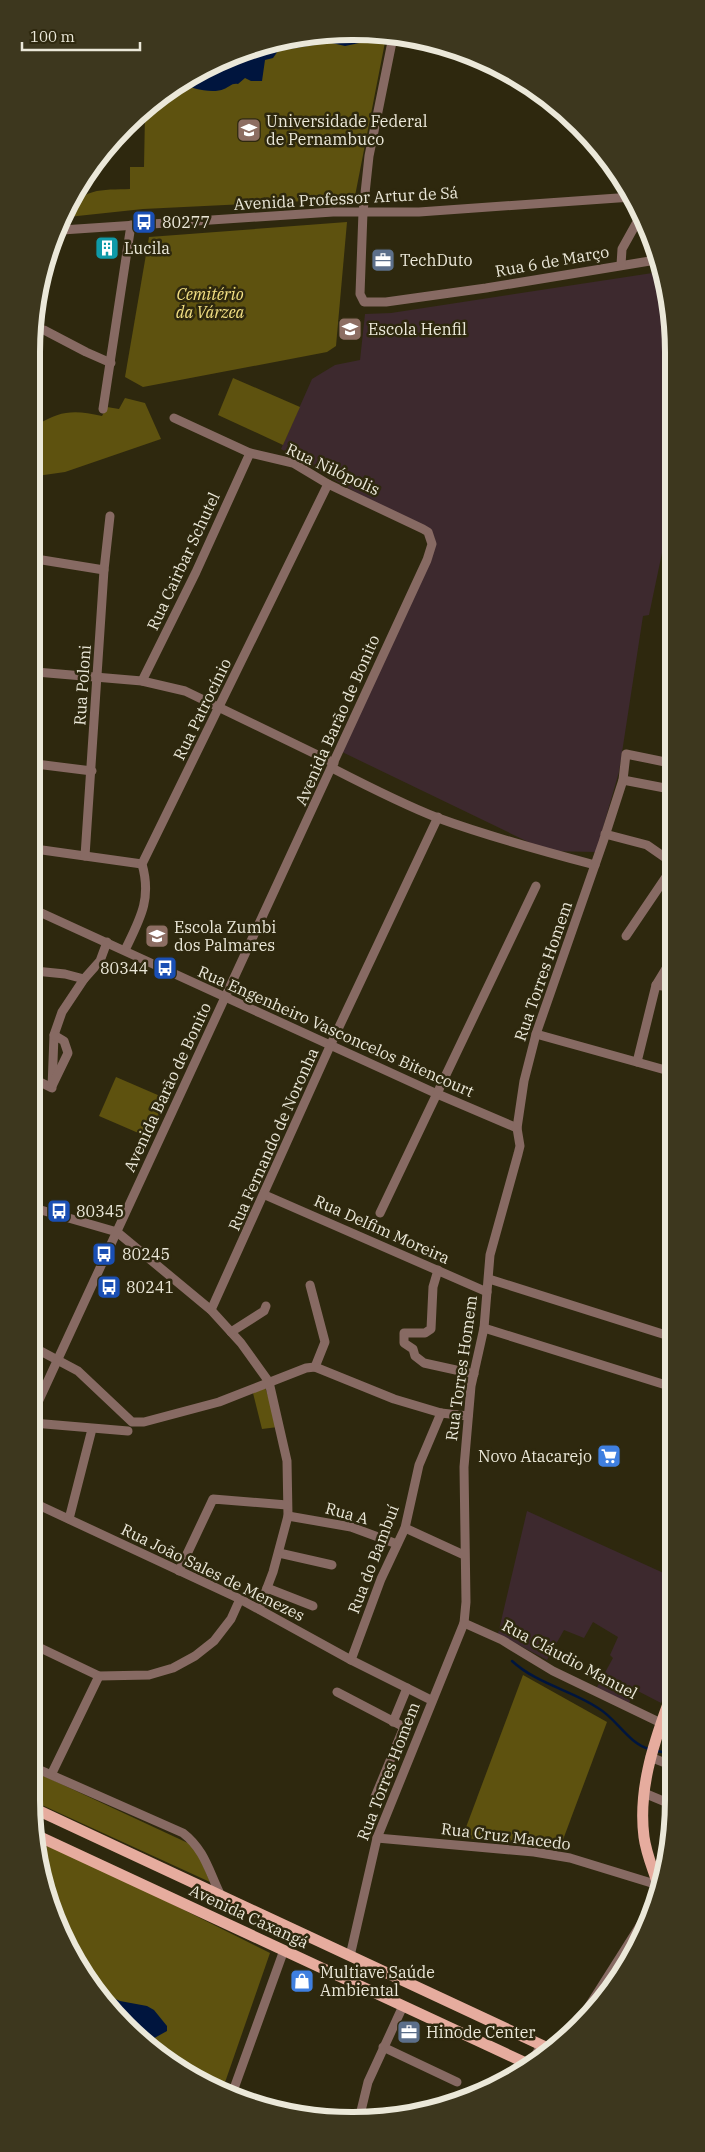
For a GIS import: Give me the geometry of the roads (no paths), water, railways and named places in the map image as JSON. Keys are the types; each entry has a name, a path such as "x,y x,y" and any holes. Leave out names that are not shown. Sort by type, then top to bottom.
{"main road":[{"path":"655,1875 644,1836 644,1793 652,1752 665,1712"},
{"name":"Avenida Caxangá","path":"41,1812 544,2046"},
{"name":"Avenida Caxangá","path":"43,1838 522,2061"}],"street":[{"path":"363,212 369,156 392,43"},
{"name":"Avenida Professor Artur de Sá","path":"65,230 333,212 419,212 624,198"},
{"name":"Rua 6 de Março","path":"363,212 360,294 364,302 386,302 477,289 651,261"},
{"path":"621,265 622,249 637,223"},
{"path":"103,408 131,225"},
{"path":"44,330 110,363"},
{"name":"Rua Nilópolis","path":"174,418 250,453 292,463 328,484 423,529"},
{"name":"Rua Cairbar Schutel","path":"142,681 196,572 250,453"},
{"name":"Rua Patrocínio","path":"142,864 221,707 328,484"},
{"name":"Rua Poloni","path":"85,856 104,570 110,516"},
{"name":"Avenida Barão de Bonito","path":"40,1399 428,560 431,538 428,532 423,529"},
{"path":"40,560 104,570"},
{"path":"40,672 98,679 142,681 185,691 221,707 390,797 438,817 517,844 595,865"},
{"name":"Rua Torres Homem","path":"350,1956 377,1838 464,1623 466,1602 464,1466 468,1416 474,1374 484,1328 490,1254 520,1146 517,1128 524,1081 536,1034 623,780 626,754 665,762"},
{"path":"40,765 92,772"},
{"path":"623,780 665,788"},
{"name":"Rua Fernando de Noronha","path":"211,1310 265,1195 331,1044 438,817"},
{"path":"604,838 647,845 665,858"},
{"path":"40,850 142,864 147,893 142,912 124,950"},
{"path":"626,936 665,878"},
{"path":"380,1213 435,1094 536,886"},
{"name":"Rua Engenheiro Vasconcelos Bitencourt","path":"40,912 331,1044 435,1094 517,1128"},
{"path":"52,1086 54,1035 62,1012 84,979 100,961 107,942"},
{"path":"637,1062 656,985 665,970"},
{"path":"40,972 65,974 84,979"},
{"path":"656,985 665,987"},
{"path":"536,1034 665,1070"},
{"path":"52,1086 68,1053 64,1041 54,1035"},
{"path":"40,1081 52,1086"},
{"name":"Rua Delfim Moreira","path":"265,1195 487,1292"},
{"path":"40,1210 117,1232 211,1310 231,1332 269,1382 287,1461 288,1516 259,1609"},
{"path":"438,1270 433,1286 431,1329 425,1333 404,1333 404,1343 414,1349 415,1356 422,1362 474,1374"},
{"path":"488,1279 665,1335"},
{"path":"310,1285 325,1342 315,1367"},
{"path":"231,1332 264,1311 266,1306"},
{"path":"484,1328 665,1385"},
{"path":"40,1350 59,1360 82,1376 128,1421 144,1422 181,1413 219,1402 306,1368 315,1367 394,1399 441,1413 468,1416"},
{"name":"Rua do Bambuí","path":"351,1660 381,1579 405,1528 419,1465 441,1413"},
{"path":"40,1424 128,1431"},
{"path":"69,1519 92,1428"},
{"path":"178,1571 214,1499 287,1505"},
{"name":"Rua João Sales de Menezes","path":"40,1506 240,1599 351,1660 432,1700"},
{"name":"Rua A","path":"288,1516 351,1527 397,1544"},
{"path":"405,1528 464,1555"},
{"path":"278,1553 332,1565"},
{"path":"267,1588 313,1606"},
{"path":"40,1648 98,1676 149,1674 173,1668 195,1656 214,1641 224,1630 240,1599"},
{"name":"Rua Cláudio Manuel","path":"464,1623 502,1640 553,1671 661,1723"},
{"path":"52,1773 98,1676"},
{"path":"393,1722 407,1688"},
{"path":"337,1692 404,1727 374,1797"},
{"path":"652,1752 665,1762"},
{"name":"Avenida Caxangá","path":"40,1769 52,1773 116,1805 183,1833 195,1842 202,1853 221,1896"},
{"path":"644,1793 665,1802"},
{"name":"Rua Cruz Macedo","path":"377,1838 534,1852 570,1858 653,1883"},
{"path":"598,1993 633,1937"},
{"path":"234,2088 284,1950"},
{"path":"361,2112 368,2082 403,2006"},
{"path":"538,2050 541,2045"},
{"path":"383,2047 458,2082"}],"water":[{"path":"365,41 364,42 345,46 326,42"},
{"path":"320,42 278,51 273,58 265,60 262,81 251,81 245,78 238,84 224,89 208,91 189,86 214,72 233,64 292,46"},
{"path":"110,1996 120,2001 147,2006 154,2010 167,2026 167,2031 152,2039"}],"waterway":[{"path":"512,1661 532,1676 577,1696 598,1708 635,1742 649,1749"},
{"path":"657,1751 665,1752"}],"place":[{"name":"Universidade Federal de Pernambuco","path":"249,130"},
{"name":"80277","path":"144,222"},
{"name":"Lucila","path":"107,248"},
{"name":"TechDuto","path":"383,260"},
{"name":"Escola Henfil","path":"350,329"},
{"name":"Escola Zumbi dos Palmares","path":"157,936"},
{"name":"80344","path":"165,968"},
{"name":"80345","path":"59,1211"},
{"name":"80245","path":"104,1254"},
{"name":"80241","path":"109,1287"},
{"name":"Novo Atacarejo","path":"609,1456"},
{"name":"Multiave Saúde Ambiental","path":"302,1981"},
{"name":"Hinode Center","path":"409,2032"}],"park label":[{"name":"Cemitério da Várzea","path":"210,303"}]}
